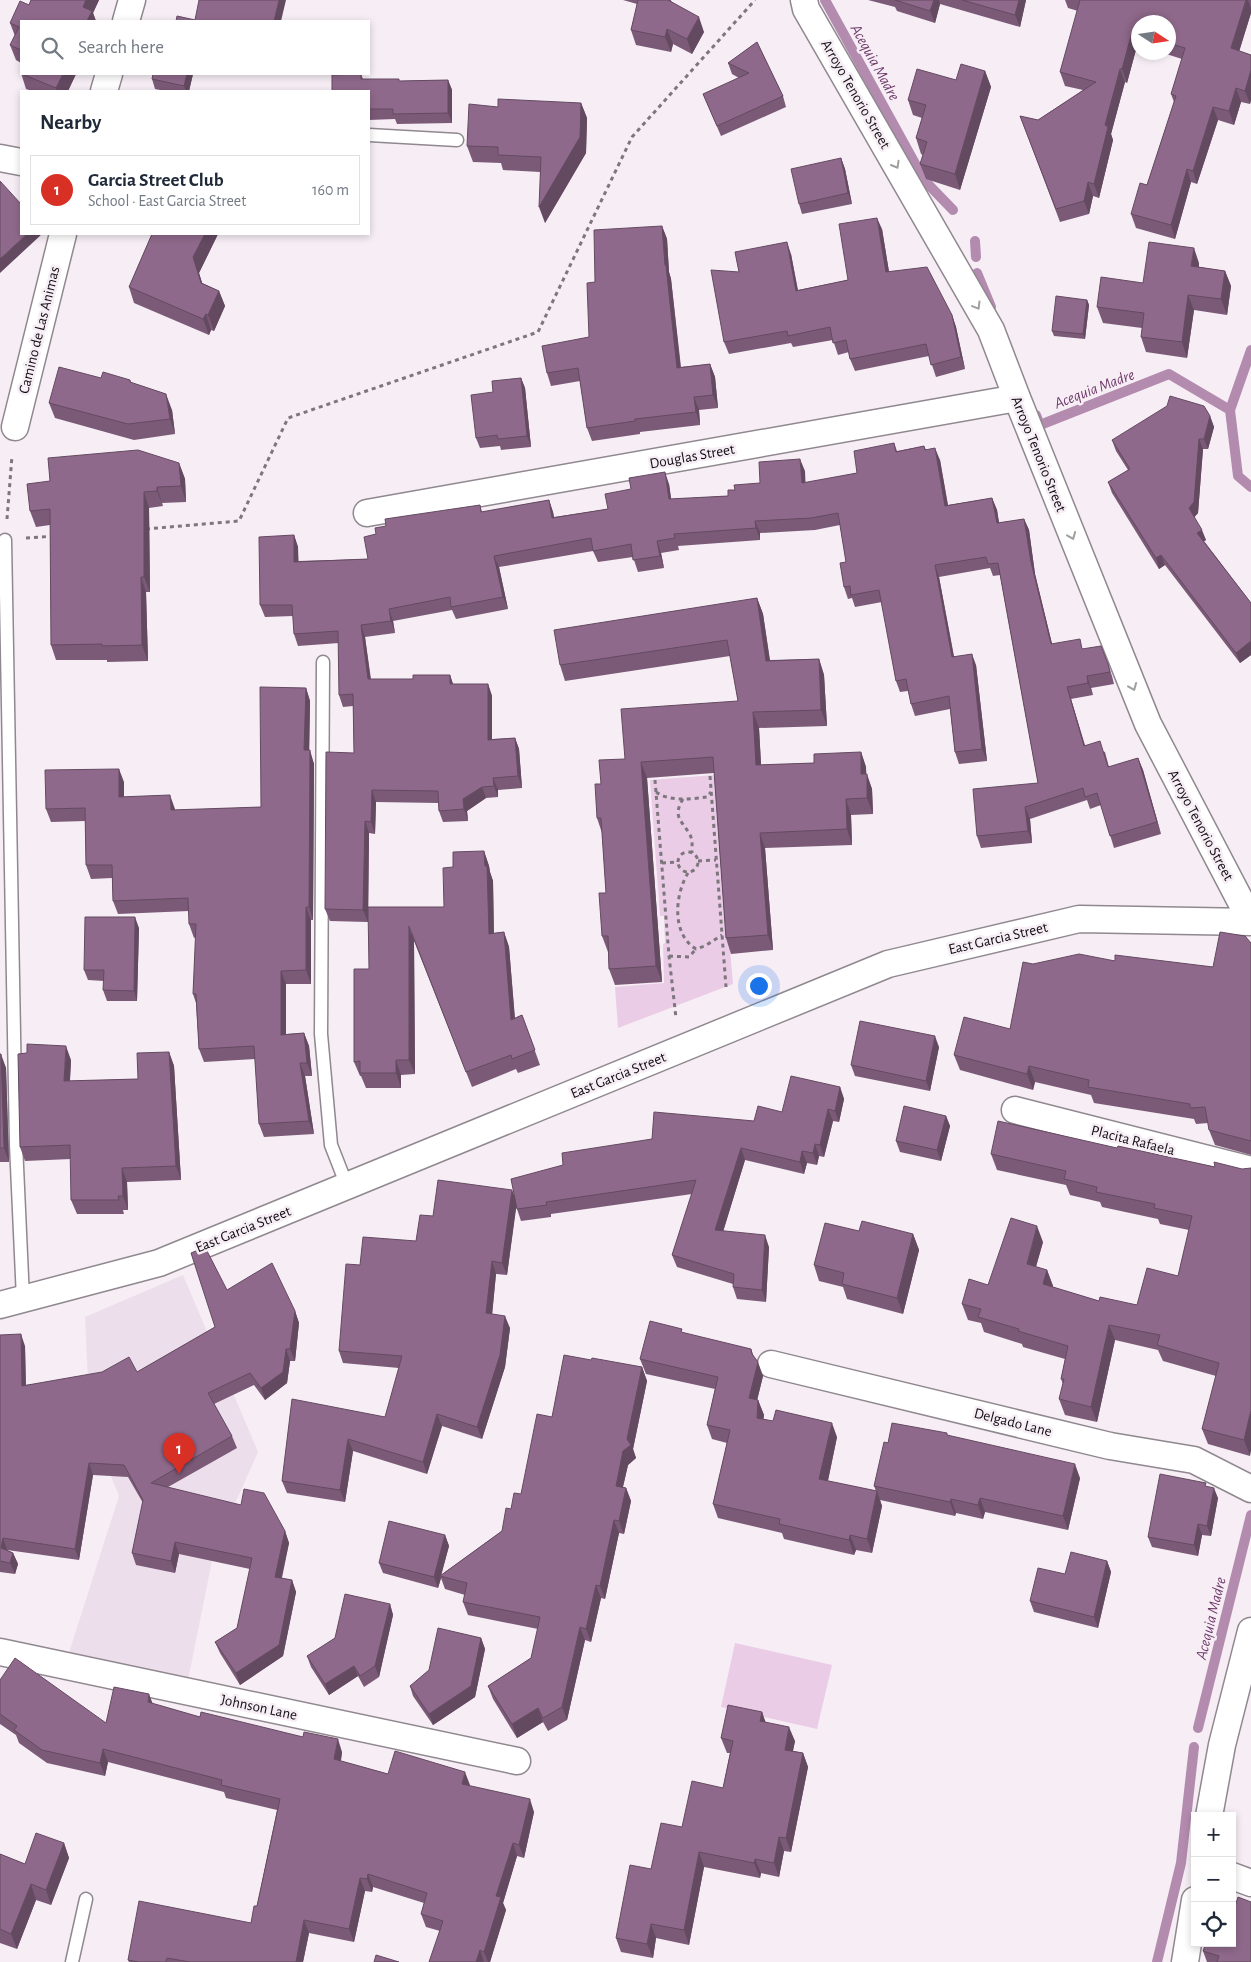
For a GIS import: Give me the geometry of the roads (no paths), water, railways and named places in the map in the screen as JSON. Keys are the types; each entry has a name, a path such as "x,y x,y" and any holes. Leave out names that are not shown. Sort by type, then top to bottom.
{"street":[{"path":"126,20 132,0"},
{"name":"Arroyo Tenorio Street","path":"804,0 806,9 991,330 1148,724 1251,921"},
{"path":"104,90 109,75"},
{"path":"0,158 20,162"},
{"name":"Camino de Las Animas","path":"14,427 63,235"},
{"name":"Douglas Street","path":"367,513 1017,398"},
{"name":"East Garcia Street","path":"12,1302 159,1263 888,964 1079,919 1251,921"},
{"name":"Placita Rafaela","path":"1015,1110 1251,1170"},
{"name":"Delgado Lane","path":"771,1364 1110,1446 1194,1460 1251,1489"},
{"path":"1210,1812 1222,1745 1251,1631"},
{"name":"Johnson Lane","path":"0,1652 517,1761"},
{"path":"1236,1877 1251,1883"},
{"path":"1185,1962 1195,1902"}],"lane":[{"path":"370,135 457,140"},
{"path":"5,540 16,1170 12,1302"},
{"path":"323,662 321,1034 331,1145 347,1186"},
{"path":"72,1962 86,1899"}],"waterway":[{"name":"Acequia Madre","path":"825,0 924,180 953,210"},
{"name":"Acequia Madre","path":"975,241 976,257"},
{"name":"Acequia Madre","path":"977,273 991,307"},
{"path":"1230,410 1251,350"},
{"name":"Acequia Madre","path":"1036,415 1040,425 1169,374 1230,410 1238,476 1251,487"},
{"name":"Acequia Madre","path":"1198,1728 1251,1515"},
{"name":"Acequia Madre","path":"1157,1962 1181,1863 1194,1747"}],"place":[{"name":"Garcia Street Club","path":"179,1474"}]}
